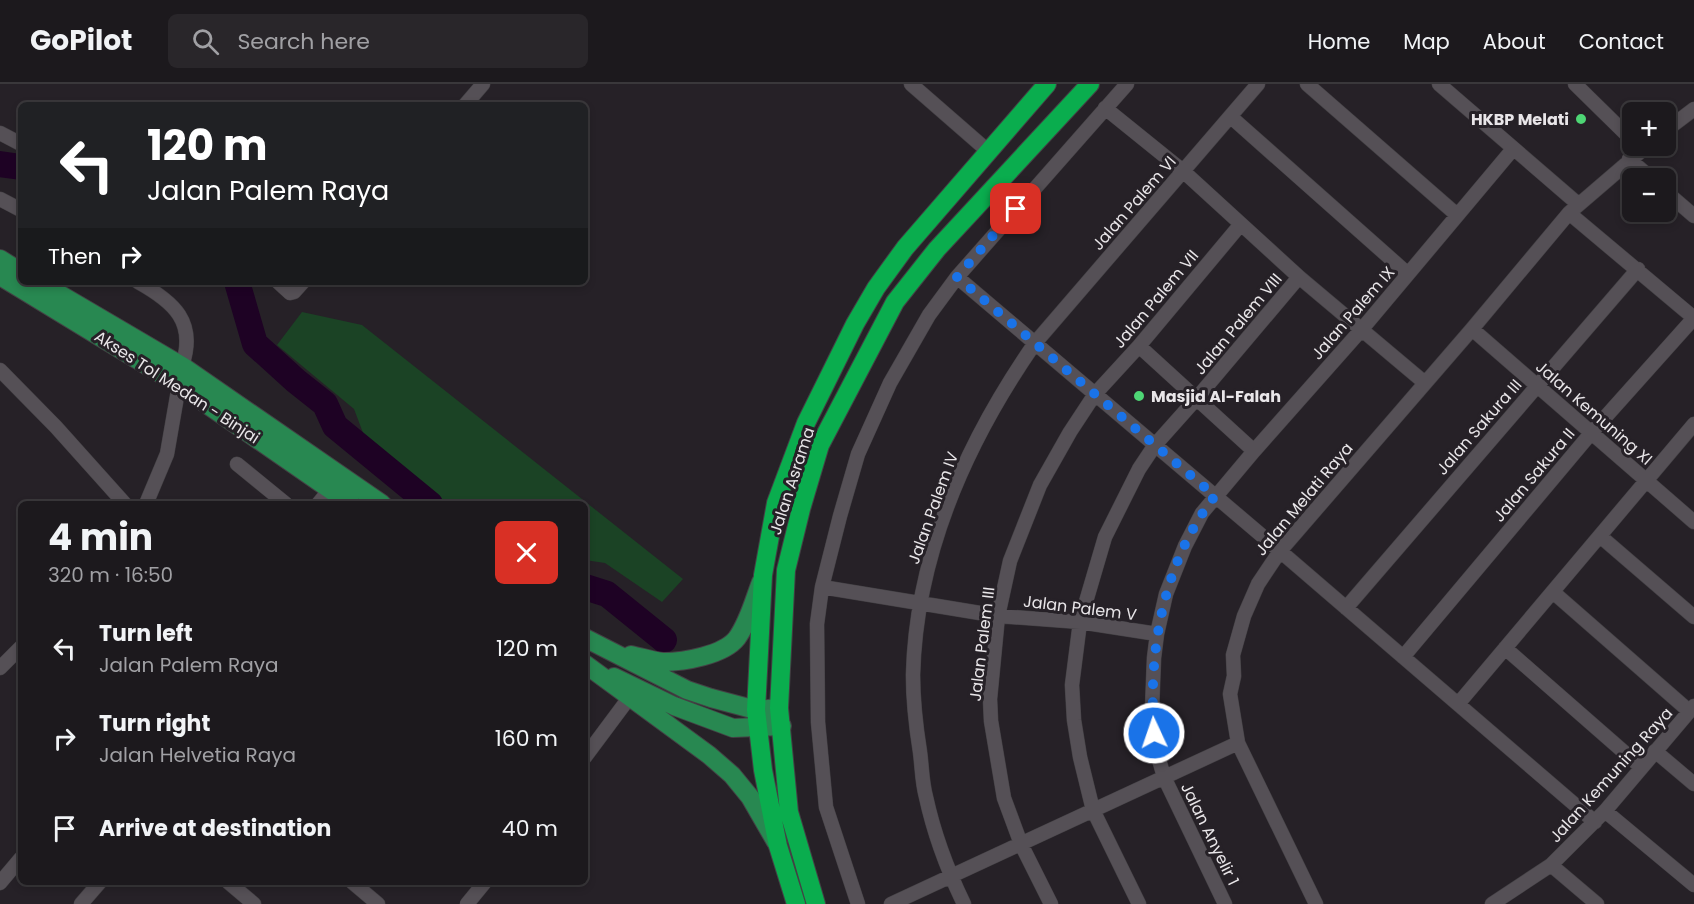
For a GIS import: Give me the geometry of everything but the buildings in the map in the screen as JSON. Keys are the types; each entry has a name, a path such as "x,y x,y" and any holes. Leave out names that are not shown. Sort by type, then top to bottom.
{"highway":[{"name":"Jalan Asrama","path":"796,904 778,846 763,770 757,719 763,575 776,503 806,423 855,324 876,288 905,248 1047,84"},
{"name":"Jalan Asrama","path":"816,904 789,812 781,717 786,570 820,445 895,302 937,249 1090,84"}],"main road":[{"path":"0,259 18,270"},
{"name":"Akses Tol Medan - Binjai","path":"0,276 336,483 375,501"},
{"name":"Akses Tol Medan - Binjai","path":"44,285 182,366 336,483 349,501"},
{"path":"609,651 663,662 699,658 721,650 736,640 745,625 763,575"},
{"path":"588,640 687,690 735,706 757,719"},
{"path":"588,664 674,706 733,728 757,719 781,717"},
{"path":"588,665 709,755 732,775 750,797 778,846"}],"street":[{"path":"911,84 989,152"},
{"path":"858,904 826,807 818,723 817,624 822,587 858,454 890,382 929,315 957,277 1126,84"},
{"name":"Jalan Palem VI","path":"1035,343 1258,84"},
{"path":"1308,84 1457,215"},
{"path":"1439,84 1513,149 1638,269 1694,318"},
{"path":"1575,84 1622,133"},
{"path":"467,102 475,87"},
{"path":"1106,108 1183,171 1299,277 1425,383"},
{"path":"1676,123 1694,109"},
{"path":"1231,117 1407,274"},
{"path":"0,133 18,142"},
{"name":"Jalan Palem IX","path":"1157,634 1166,594 1185,546 1202,513 1362,329 1513,149"},
{"name":"Jalan Melati Raya","path":"1316,904 1238,743 1230,694 1234,676 1233,655 1244,616 1258,584 1280,551 1472,330 1574,208 1629,156"},
{"path":"0,199 18,208"},
{"path":"1676,200 1694,216"},
{"name":"Jalan Palem VII","path":"1095,394 1241,224"},
{"name":"Jalan Sakura III","path":"1346,608 1638,269"},
{"path":"957,277 1595,822"},
{"name":"Jalan Palem VIII","path":"1139,904 1093,810 1074,720 1072,685 1080,622 1105,537 1139,469 1155,445 1299,277"},
{"path":"143,285 176,309 185,326 187,338 182,366"},
{"path":"281,285 290,293 299,287"},
{"name":"Jalan Sakura II","path":"1403,657 1592,432 1694,318"},
{"name":"Jalan Kemuning XI","path":"1472,330 1694,522"},
{"name":"Jalan Palem IV","path":"964,904 951,876 926,797 915,719 914,675 920,602 932,550 965,462 1010,379 1035,343"},
{"path":"1138,346 1254,451"},
{"path":"0,370 56,427 122,501"},
{"path":"147,501 168,454 179,385"},
{"name":"Jalan Palem III","path":"1051,904 1021,844 1004,798 991,721 990,699 999,616 1010,561 1040,485 1095,394"},
{"path":"1458,704 1694,424"},
{"path":"237,464 282,501"},
{"path":"321,501 336,483"},
{"path":"1600,536 1694,617"},
{"name":"Jalan Palem V","path":"822,587 999,616 1080,622 1157,634"},
{"path":"1552,592 1692,709"},
{"name":"Jalan Anyelir 1","path":"1157,634 1152,709 1158,756 1164,777 1225,904"},
{"path":"1505,648 1641,767"},
{"path":"0,668 18,649"},
{"path":"588,753 630,698"},
{"name":"Jalan Kemuning Raya","path":"1492,904 1551,865 1605,811 1692,709"},
{"path":"891,904 1238,743"},
{"path":"1655,751 1694,784"},
{"path":"1605,811 1694,885"},
{"path":"0,883 18,862"},
{"path":"1551,865 1597,904"},
{"path":"81,904 97,885"},
{"path":"232,885 254,904"},
{"path":"356,885 378,904"},
{"path":"467,904 482,885"}],"green space":[{"path":"302,312 362,325 584,501 440,501 365,438 354,409 277,345"},
{"path":"588,504 683,579 662,602 605,563 588,560"}],"waterway":[{"path":"0,164 18,167"},
{"path":"238,285 255,344 325,404 335,426 426,501"},
{"path":"588,588 607,594 664,640"}],"place":[{"name":"HKBP Melati","path":"1581,119"},
{"name":"Masjid Al-Falah","path":"1139,396"}],"route":[{"path":"1016,209 957,277 1215,496 1202,513 1185,546 1166,594 1154,658 1152,709 1154,733"}]}
